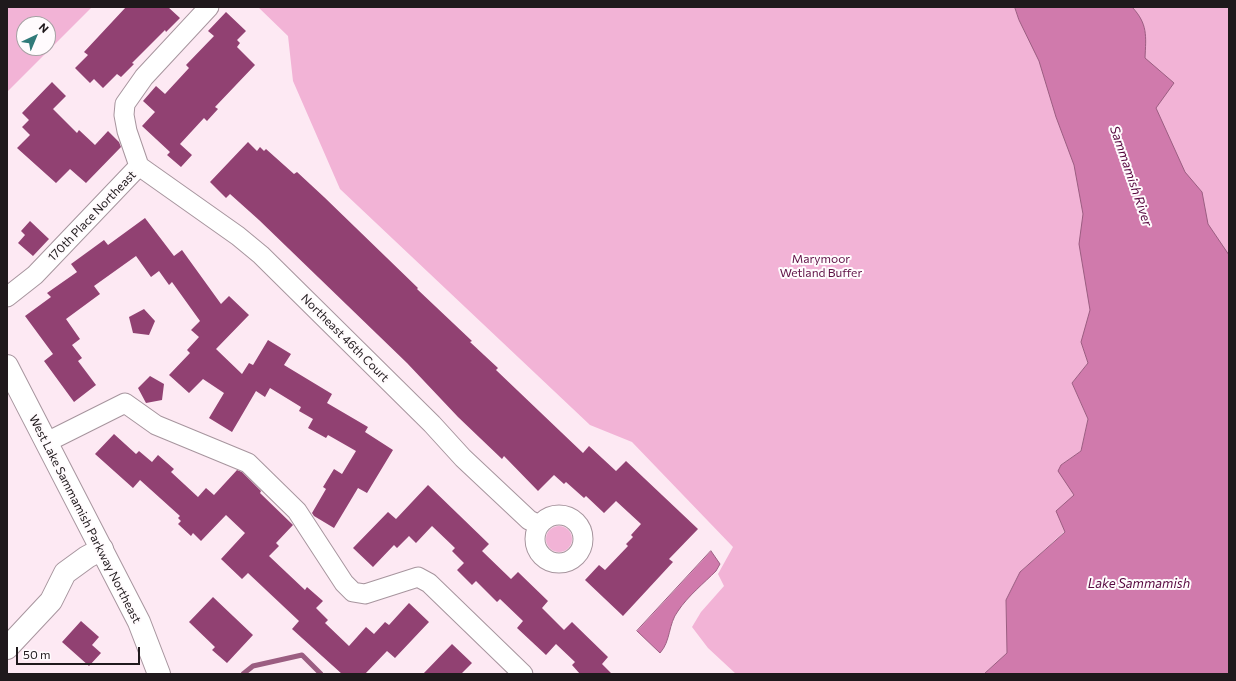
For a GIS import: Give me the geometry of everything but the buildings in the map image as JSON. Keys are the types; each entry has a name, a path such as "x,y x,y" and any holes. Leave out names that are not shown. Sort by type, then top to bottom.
{"main road":[{"name":"West Lake Sammamish Parkway Northeast","path":"7,366 139,622 159,674"},
{"path":"7,648 51,601 66,573 87,557 102,549"}],"street":[{"name":"170th Place Northeast","path":"7,297 35,275 138,166 127,131 124,115 125,104 144,78 210,7"},
{"name":"Northeast 46th Court","path":"138,166 238,236 261,255 432,424 463,458 530,520 539,525"},
{"path":"47,442 125,403 156,425 248,463 297,511 344,583 353,592 365,594 418,577 429,583 523,674"}],"green space":[{"path":"7,7 92,7 56,43 56,16 16,16 16,56 43,56 7,92"},
{"name":"Marymoor Wetland Buffer","path":"258,7 1229,7 1229,277 1081,342 1088,363 1072,383 1088,419 1081,451 1061,465 1074,495 1065,531 1020,572 1006,600 1007,653 984,674 736,674 708,648 692,627 701,612 724,586 718,574 733,547 632,442 590,425 340,189 293,81 288,36"},
{"path":"559,526 568,530 572,539 568,548 559,552 550,548 546,539 550,530"}],"water":[{"name":"Lake Sammamish","path":"1015,7 1132,7 1141,19 1145,31 1145,58 1174,83 1156,108 1185,172 1202,192 1208,224 1229,255 1229,674 984,674 1007,653 1006,600 1020,572 1065,532 1056,511 1074,495 1058,471 1061,465 1081,451 1088,419 1072,383 1088,363 1081,342 1090,310 1079,244 1083,214 1074,165 1056,117 1039,61 1019,20"},
{"path":"711,551 720,564 716,571 682,605 675,616 664,648 660,653 637,631"}],"waterway":[{"path":"243,674 253,666 302,655 321,674"}],"water label":[{"name":"Sammamish River","path":"1131,176"}]}
